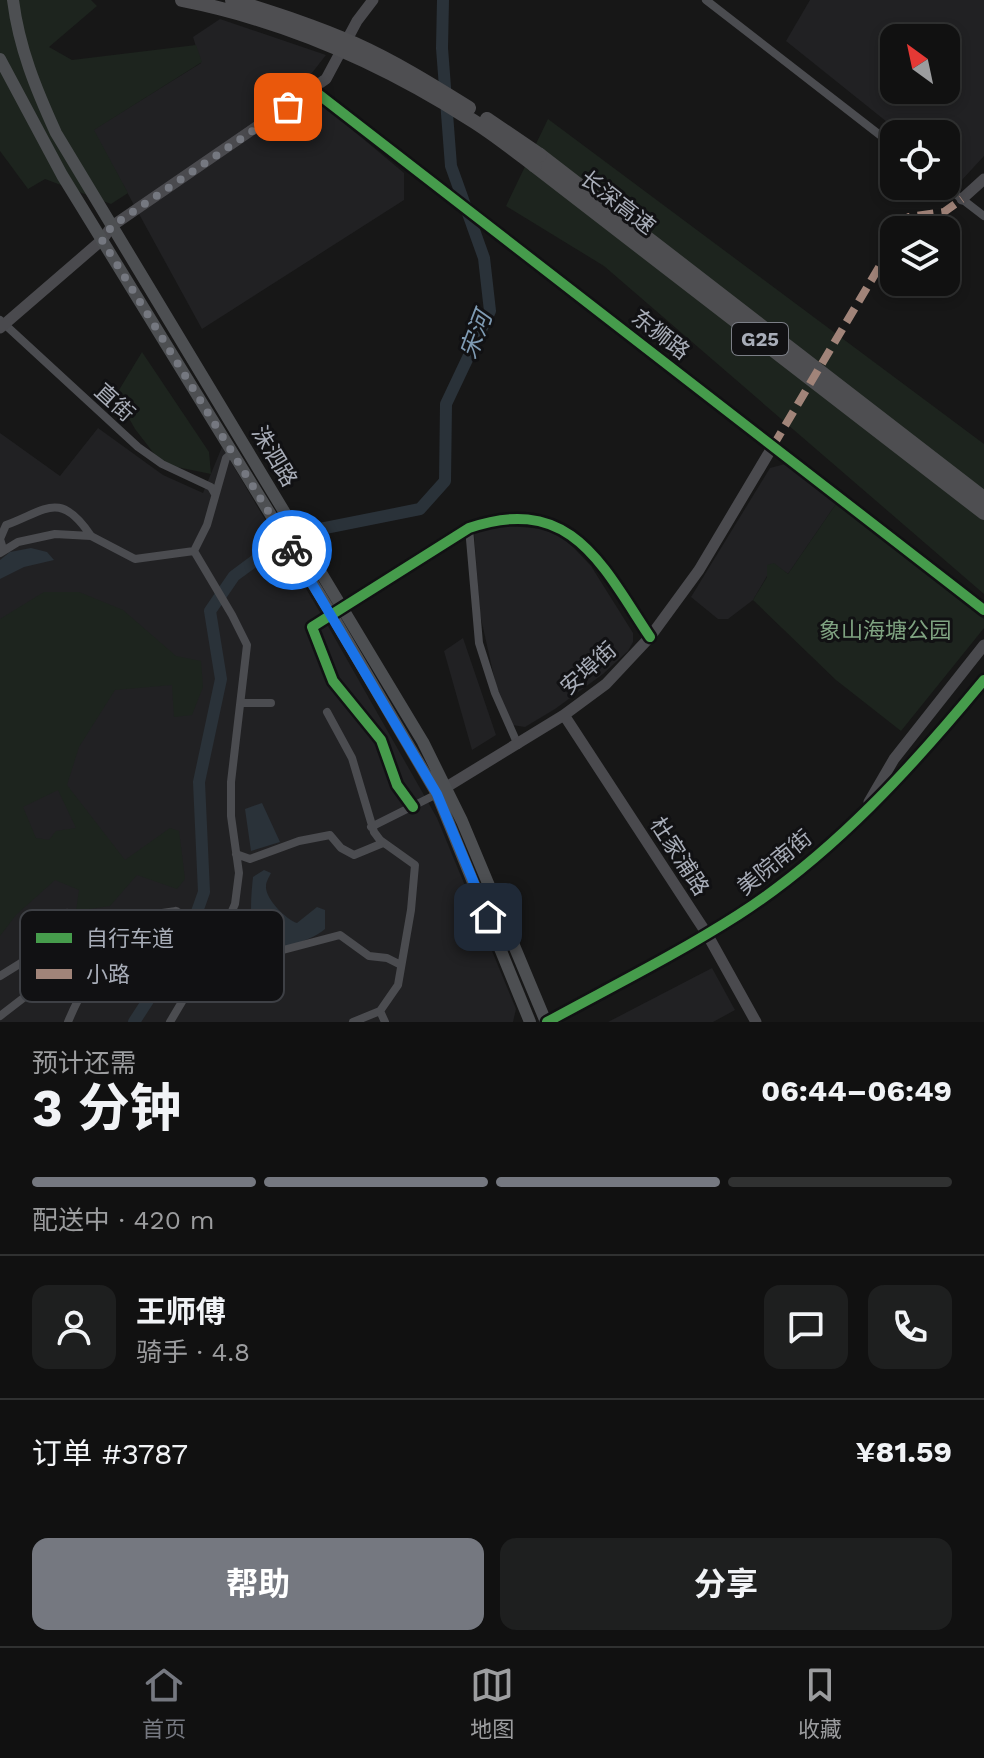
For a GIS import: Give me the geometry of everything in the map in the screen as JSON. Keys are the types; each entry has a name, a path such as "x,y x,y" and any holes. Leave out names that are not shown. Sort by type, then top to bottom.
{"highway":[{"name":"长深高速","path":"182,0 228,9 288,28 357,58 470,119 537,160 984,513"},
{"name":"长深高速","path":"232,0 355,44 414,74 537,160 984,498"}],"main road":[{"name":"洙泗路","path":"13,0 30,77 56,133 441,790 500,908 546,1022"},
{"name":"洙泗路","path":"1,64 62,175 232,453 337,610"},
{"name":"洙泗路","path":"441,790 530,1022"}],"street":[{"path":"1,324 102,240 112,226 326,79 357,21 373,0"},
{"path":"706,0 880,135"},
{"name":"东狮路","path":"313,90 984,610"},
{"path":"984,179 962,199 984,216"},
{"name":"直街","path":"1,324 138,447 162,464 211,487 215,494"},
{"name":"安埠街","path":"441,790 518,745 606,684 650,637 699,570 773,446"},
{"path":"194,551 207,525 226,458 232,453"},
{"path":"91,536 76,515 50,507 3,521 0,539 2,551 45,535 91,536 135,559 194,551"},
{"path":"413,807 397,785 381,740 333,681 312,627 469,528 489,521 514,519 565,530 579,540 600,563 650,637"},
{"path":"469,528 479,643 495,693 518,745"},
{"path":"194,551 247,645 231,782 231,816 239,873 232,910"},
{"name":"美院南街","path":"864,810 894,759 984,645"},
{"name":"美院南街","path":"546,1022 707,934 789,878 921,756 984,680"},
{"path":"242,703 271,703"},
{"path":"327,712 352,758 371,827 383,843 415,865 401,965 393,995 380,1011 353,1022"},
{"name":"杜家浦路","path":"564,715 707,934 756,1022"},
{"path":"371,827 441,790"},
{"path":"236,854 250,859 299,841 330,835 341,848 354,855 383,843"},
{"path":"284,950 340,935 369,956 387,958 401,965"},
{"path":"0,976 20,964"},
{"path":"0,1016 20,1001"},
{"path":"68,1022 77,1002"},
{"path":"170,1022 182,1002"},
{"path":"380,1011 385,1022"}],"shaded area":[{"path":"810,0 984,0 984,156 961,181 960,120 885,120 786,41"},
{"path":"220,19 326,55 301,87 404,173 404,200 202,329 93,130 201,63 193,37"},
{"path":"98,428 163,475 203,493 222,447 437,818 516,1009 513,1022 0,1022 0,433 60,476"},
{"path":"785,464 836,504 788,574 774,564 753,600 728,619 718,619 691,597 770,468"},
{"path":"500,525 542,529 561,537 591,566 633,633 633,642 628,651 603,674 525,727 512,725 497,690 480,614 474,533"},
{"path":"31,548 47,552 54,560 24,567 0,579 0,560 10,552"},
{"path":"463,638 496,735 472,750 444,651"},
{"path":"262,803 280,842 251,851 245,809"},
{"path":"264,870 271,873 266,884 267,891 279,910 251,910 253,877"},
{"path":"317,907 325,910 325,929 284,946 284,915 297,923"},
{"path":"712,968 735,1010 713,1022 608,1022"}],"green space":[{"path":"0,0 91,0 97,6 49,47 72,60 196,45 202,62 94,130 128,193 111,204 45,179 28,189 0,151"},
{"path":"548,119 984,444 984,594 604,266 506,206"},
{"path":"142,352 209,452 211,474 162,464 135,429 116,395"},
{"name":"象山海塘公园","path":"836,504 984,619 984,628 901,731 836,680 753,600 767,577 767,565 774,563 788,574"},
{"path":"44,592 79,592 123,610 176,656 201,661 203,687 192,715 174,717 172,685 115,690 79,747 67,785 125,860 170,828 179,831 185,879 177,889 137,875 110,906 83,910 76,910 79,890 55,880 20,910 0,936 0,619","holes":["58,790 76,828 56,831 49,840 36,838 23,807"]}],"waterway":[{"name":"宋河","path":"315,530 420,509 445,481 446,404 490,311 484,258 451,166 442,48 443,0"},
{"name":"宋河","path":"198,910 204,892 199,782 221,679 210,611 234,576 272,548"},
{"name":"宋河","path":"134,1022 147,1002"}],"marked path":[{"path":"916,216 944,212 962,199"},
{"path":"773,446 880,266"}],"cycle path":[{"path":"313,90 984,610"},
{"path":"413,807 397,785 381,740 333,681 312,627 469,528 504,520 534,520 558,528 580,542 616,585 650,637"},
{"path":"547,1022 715,929 807,865 900,776 984,680"}],"way so far":[{"path":"288,107 112,226 102,240 292,550"}],"route":[{"path":"292,550 437,794 488,917"}]}
